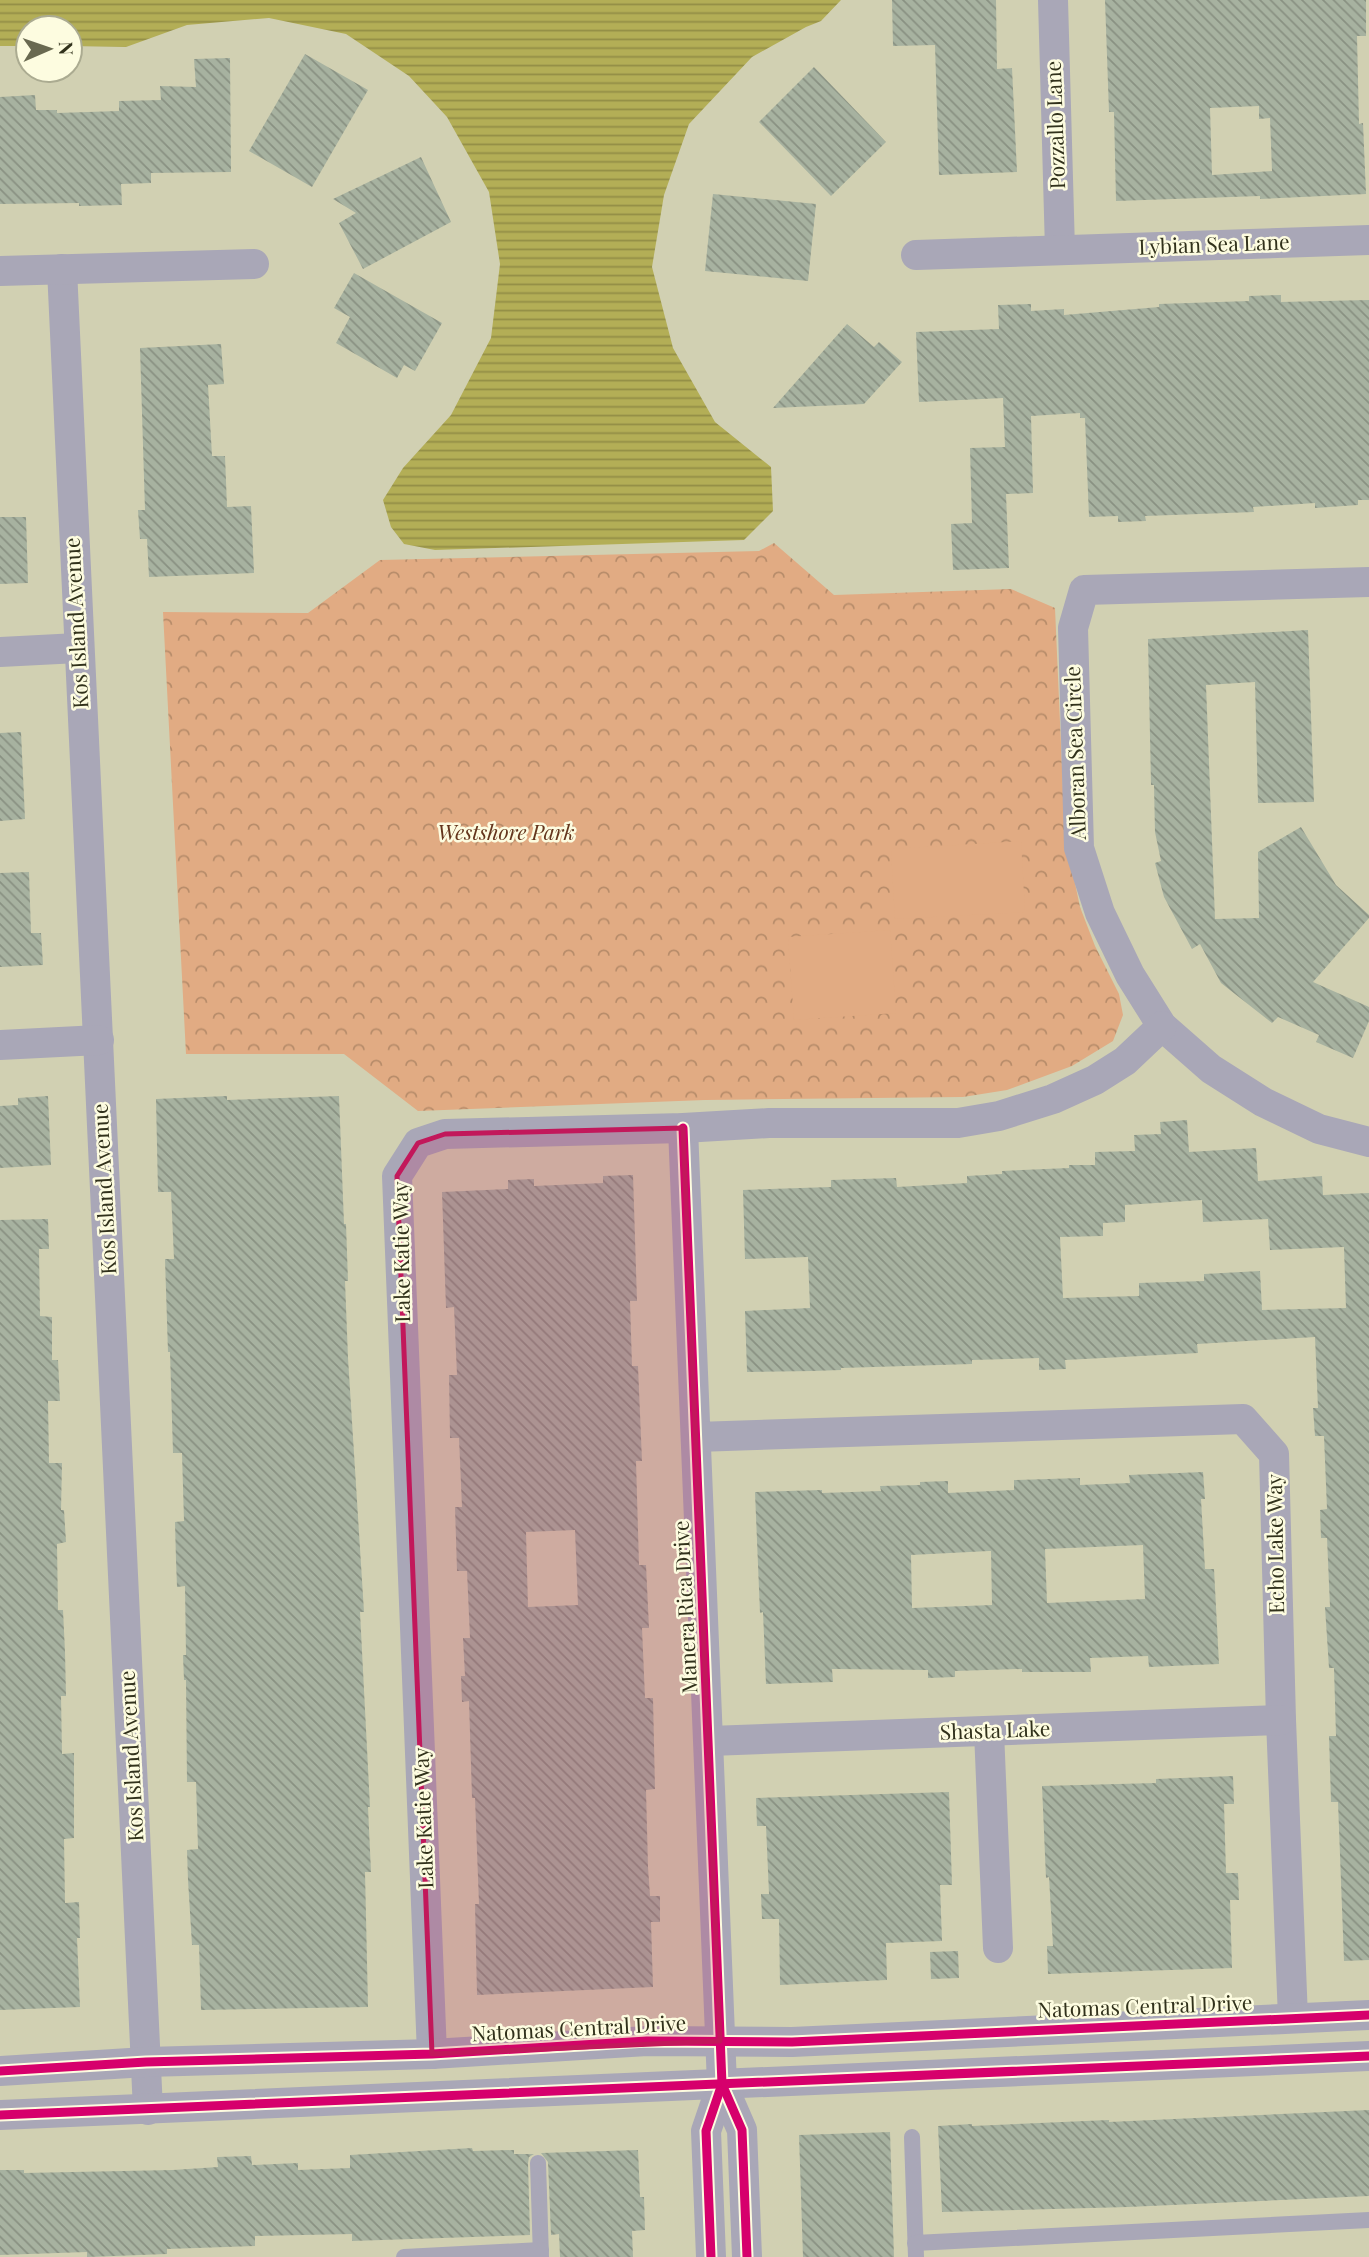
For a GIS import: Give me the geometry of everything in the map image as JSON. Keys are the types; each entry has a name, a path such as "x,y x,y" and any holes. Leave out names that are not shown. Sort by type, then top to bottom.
{"street":[{"name":"Pozzallo Lane","path":"1053,0 1060,250"},
{"name":"Lybian Sea Lane","path":"916,255 1369,240"},
{"path":"0,271 254,264"},
{"name":"Kos Island Avenue","path":"62,269 148,2110"},
{"name":"Alboran Sea Circle","path":"1369,582 1084,590 1073,628 1079,848 1100,913 1130,975 1162,1026 1211,1069 1263,1102 1319,1129 1369,1142"},
{"path":"0,652 78,648"},
{"name":"Lake Katie Way","path":"432,2054 397,1176 418,1143 444,1134 769,1123 958,1123 999,1116 1053,1100 1095,1080 1125,1061 1162,1026"},
{"path":"0,1045 99,1040"},
{"name":"Manera Rica Drive","path":"683,1128 722,2084 742,2130 747,2257"},
{"name":"Echo Lake Way","path":"696,1437 1243,1419 1274,1454 1293,2018"},
{"name":"Shasta Lake","path":"710,1741 1281,1720"},
{"path":"989,1731 998,1948"},
{"name":"Natomas Central Drive","path":"0,2071 146,2062 432,2054 648,2041 792,2042 1369,2015"},
{"path":"0,2115 1369,2056"},
{"name":"Manera Rica Drive","path":"711,2257 706,2131 722,2084"}],"lane":[{"path":"912,2137 916,2250 1369,2220"},
{"path":"404,2257 541,2254 538,2163"}],"highlighted area":[{"path":"683,1128 720,2041 432,2054 397,1176 418,1143 445,1134"}],"green space":[{"name":"Westshore Park","path":"774,543 834,595 1011,589 1055,608 1065,836 1080,907 1095,946 1119,994 1123,1015 1113,1041 1072,1066 1007,1090 963,1097 705,1100 418,1111 344,1054 186,1054 163,612 308,613 380,560 759,551"},
{"path":"1021,841 1025,912 895,919 891,849"},
{"path":"890,930 896,1013 794,1020 788,937"}],"shaded area":[{"path":"0,0 841,0 821,21 752,57 689,124 664,195 652,267 673,348 715,422 771,467 773,511 744,540 435,550 404,544 391,527 383,500 403,468 451,415 491,338 500,264 489,192 447,117 409,76 346,34 269,18 187,25 126,47 84,46 84,14 14,14 14,46 0,46"}],"building":[{"path":"892,0 996,0 997,69 1012,68 1017,172 939,175 935,45 893,46"},
{"path":"1105,0 1366,0 1366,36 1357,36 1359,124 1363,123 1366,194 1116,201 1114,112 1109,112","holes":["1259,106 1259,119 1270,118 1272,171 1212,175 1210,108"]},
{"path":"305,54 368,90 312,187 249,151"},
{"path":"230,58 231,172 151,173 151,183 121,184 122,205 0,204 0,97 35,95 36,110 57,110 57,113 119,111 119,101 161,100 160,86 196,87 194,59"},
{"path":"814,67 886,142 831,196 759,122"},
{"path":"421,157 451,222 363,269 339,223 356,213 333,199"},
{"path":"713,194 816,204 808,281 705,271"},
{"path":"354,273 442,323 415,371 404,365 397,378 336,343 350,317 334,308"},
{"path":"1281,295 1281,302 1369,300 1369,500 1358,500 1358,505 1315,508 1315,503 1253,507 1254,512 1145,516 1146,521 1118,522 1118,516 1089,517 1085,418 1080,418 1080,413 1031,416 1033,493 1006,494 1009,568 953,570 951,524 972,523 970,448 1005,447 1003,398 919,402 916,332 999,329 998,305 1031,304 1031,311 1064,309 1064,315 1159,307 1159,304 1249,301 1249,296"},
{"path":"847,324 874,347 879,342 902,362 864,404 773,408"},
{"path":"221,344 224,384 208,385 212,456 225,456 227,507 251,506 254,573 149,577 147,539 140,539 138,510 145,510 140,348"},
{"path":"0,517 26,517 28,583 0,584"},
{"path":"1308,630 1314,802 1258,803 1255,682 1206,685 1215,919 1259,918 1258,852 1301,827 1336,885 1369,915 1313,982 1369,1007 1369,1021 1353,1058 1316,1042 1319,1035 1278,1017 1272,1023 1221,983 1200,944 1192,949 1164,897 1155,863 1161,861 1155,832 1154,785 1151,785 1148,639"},
{"path":"21,732 25,819 0,821 0,733"},
{"path":"29,872 31,933 41,933 43,965 0,967 0,873"},
{"path":"48,1096 51,1165 0,1168 0,1106 18,1105 18,1098"},
{"path":"227,1096 227,1100 339,1096 348,1281 345,1281 348,1358 364,1612 360,1612 371,1872 365,1872 368,2007 201,2010 199,1945 192,1945 187,1850 198,1849 196,1782 187,1782 186,1680 183,1655 186,1655 185,1586 177,1587 176,1560 175,1522 184,1521 182,1453 173,1453 168,1352 165,1259 174,1259 171,1192 158,1192 156,1099"},
{"path":"1187,1120 1189,1152 1256,1148 1258,1181 1322,1176 1323,1195 1369,1193 1369,1960 1344,1961 1338,1802 1331,1802 1329,1736 1336,1736 1334,1668 1329,1668 1325,1607 1330,1607 1327,1538 1321,1538 1320,1510 1327,1509 1324,1436 1315,1436 1313,1408 1318,1408 1315,1337 1197,1344 1198,1353 1065,1360 1066,1369 1039,1370 1039,1358 972,1360 972,1364 747,1372 745,1311 810,1308 808,1257 745,1259 743,1190 831,1187 831,1180 861,1179 896,1178 897,1187 967,1183 967,1176 1002,1174 1002,1171 1095,1165 1095,1152 1135,1151 1134,1135 1161,1134 1160,1122","holes":["1202,1200 1203,1222 1268,1219 1270,1250 1344,1247 1346,1308 1262,1310 1260,1271 1204,1274 1204,1281 1139,1283 1139,1296 1063,1298 1060,1237 1103,1236 1103,1223 1125,1222 1125,1205"]},
{"path":"633,1175 637,1301 630,1301 632,1366 638,1366 642,1461 636,1461 639,1565 646,1565 649,1628 642,1628 645,1698 653,1698 655,1789 646,1790 648,1867 650,1896 660,1896 660,1922 651,1922 653,1987 477,1995 475,1904 479,1904 475,1798 472,1798 469,1701 462,1702 461,1676 465,1676 463,1638 470,1638 467,1571 457,1571 455,1507 462,1507 459,1438 450,1438 449,1375 457,1375 454,1307 446,1308 442,1192 508,1189 508,1180 534,1179 534,1186 603,1183 603,1176","holes":["575,1530 578,1605 528,1607 526,1532"]},
{"path":"48,1219 49,1249 39,1249 40,1316 52,1317 52,1360 58,1360 60,1401 48,1401 49,1463 62,1463 61,1510 64,1510 66,1542 57,1544 58,1610 63,1610 65,1652 66,1696 61,1696 62,1754 74,1753 74,1838 64,1839 65,1903 79,1902 80,1938 77,1938 80,2007 0,2010 0,1220"},
{"path":"1203,1472 1205,1499 1201,1499 1205,1569 1214,1569 1219,1664 1149,1667 1148,1656 1090,1658 1091,1672 1022,1672 1022,1669 955,1671 955,1677 928,1678 928,1670 832,1669 833,1682 766,1684 755,1492 881,1491 880,1486 948,1481 948,1493 1014,1490 1014,1480 1080,1478 1080,1485 1130,1483 1129,1475","holes":["1143,1545 1145,1599 1047,1603 1045,1549","991,1551 992,1605 912,1608 911,1555"]},
{"path":"1233,1776 1234,1804 1224,1804 1226,1873 1238,1873 1239,1900 1230,1900 1232,1968 1048,1974 1047,1946 1053,1946 1049,1877 1046,1878 1042,1786 1156,1783 1156,1779"},
{"path":"949,1792 952,1885 940,1885 942,1941 886,1943 887,1980 780,1985 779,1919 762,1919 761,1894 769,1894 766,1826 757,1826 756,1798"},
{"path":"958,1951 959,1978 931,1979 930,1952"},
{"path":"1369,2110 1369,2196 942,2212 938,2126 1109,2122"},
{"path":"890,2132 894,2257 803,2257 799,2135"},
{"path":"472,2148 473,2151 514,2150 514,2154 534,2154 529,2157 528,2163 530,2235 352,2241 352,2234 255,2236 255,2246 167,2249 167,2254 87,2257 87,2252 0,2255 0,2170 24,2170 24,2173 173,2170 218,2167 217,2157 251,2156 252,2165 298,2163 298,2170 350,2168 350,2155"},
{"path":"638,2150 640,2197 644,2197 645,2230 632,2231 633,2257 560,2257 559,2234 551,2235 548,2162 541,2153"}],"cycle path":[{"path":"683,1128 722,2084 706,2131 711,2257"},
{"path":"0,2071 146,2062 432,2054 647,2041 792,2042 1369,2015"},
{"path":"0,2115 1369,2056"},
{"path":"722,2084 742,2130 747,2257"}]}
